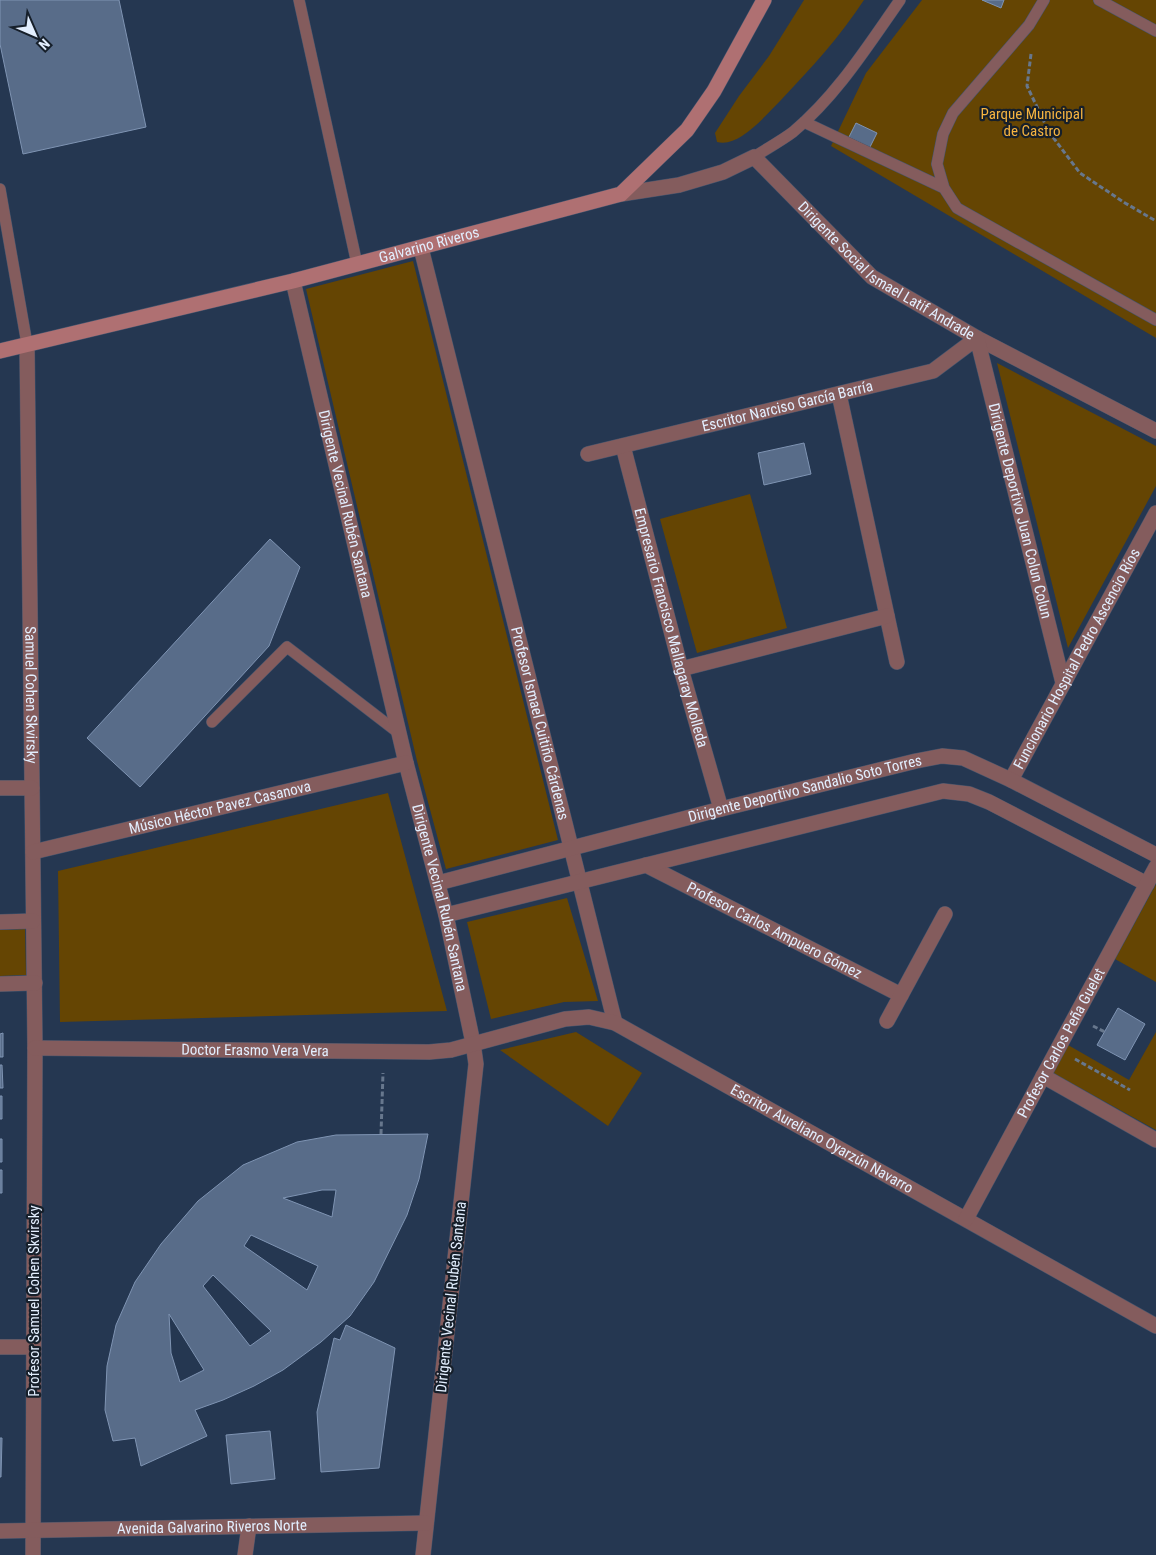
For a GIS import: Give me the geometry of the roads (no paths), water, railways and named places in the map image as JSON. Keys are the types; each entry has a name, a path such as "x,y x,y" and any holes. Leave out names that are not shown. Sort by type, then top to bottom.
{"street":[{"name":"Galvarino Riveros","path":"0,351 293,281 620,194 687,130 714,91 764,0"},
{"path":"620,194 679,185 724,172 754,157"},
{"name":"Dirigente Social Ismael Latif Andrade","path":"754,157 872,277 977,338 1156,431"},
{"name":"Profesor Ismael Cuitiño Cárdenas","path":"421,248 615,1023"},
{"name":"Dirigente Vecinal Rubén Santana","path":"293,281 406,763 446,915 474,1043 476,1064 423,1555"},
{"name":"Escritor Narciso García Barría","path":"588,454 934,371 977,338"},
{"name":"Dirigente Deportivo Juan Colun Colun","path":"977,338 1063,683"},
{"name":"Samuel Cohen Skvirsky","path":"27,344 36,1048"},
{"path":"839,394 897,662"},
{"name":"Empresario Francisco Mallagaray Molleda","path":"623,446 720,809"},
{"name":"Funcionario Hospital Pedro Ascencio Ríos","path":"1011,780 1156,513"},
{"path":"682,669 887,616"},
{"name":"Dirigente Deportivo Sandalio Soto Torres","path":"438,883 720,809 942,756 963,758 1011,780 1156,855"},
{"name":"Músico Héctor Pavez Casanova","path":"33,852 406,763"},
{"path":"0,788 32,788"},
{"path":"446,915 943,791 968,794 988,802 1147,884"},
{"name":"Profesor Carlos Ampuero Gómez","path":"646,865 902,995"},
{"name":"Profesor Carlos Peña Guelet","path":"966,1219 1156,867"},
{"path":"887,1021 945,914"},
{"path":"0,922 33,921"},
{"path":"0,984 35,983"},
{"name":"Escritor Aureliano Oyarzún Navarro","path":"474,1043 565,1019 589,1017 615,1023 1156,1326"},
{"name":"Doctor Erasmo Vera Vera","path":"36,1048 429,1052 451,1050 474,1043"},
{"name":"Profesor Samuel Cohen Skvirsky","path":"33,1555 36,1048"},
{"path":"1043,1076 1156,1140"},
{"path":"0,1347 33,1347"},
{"name":"Avenida Galvarino Riveros Norte","path":"0,1531 426,1523"},
{"path":"245,1555 249,1526"}],"lane":[{"path":"300,0 357,264"},
{"path":"754,157 791,133 829,98 849,73 900,0"},
{"path":"1044,0 1029,25 953,113 943,134 937,164 944,188 957,208 1156,320"},
{"path":"1099,0 1156,31"},
{"path":"804,122 944,188"},
{"path":"0,189 27,344"},
{"path":"212,722 287,647 400,734"}],"park label":[{"name":"Parque Municipal de Castro","path":"1032,122"}]}
